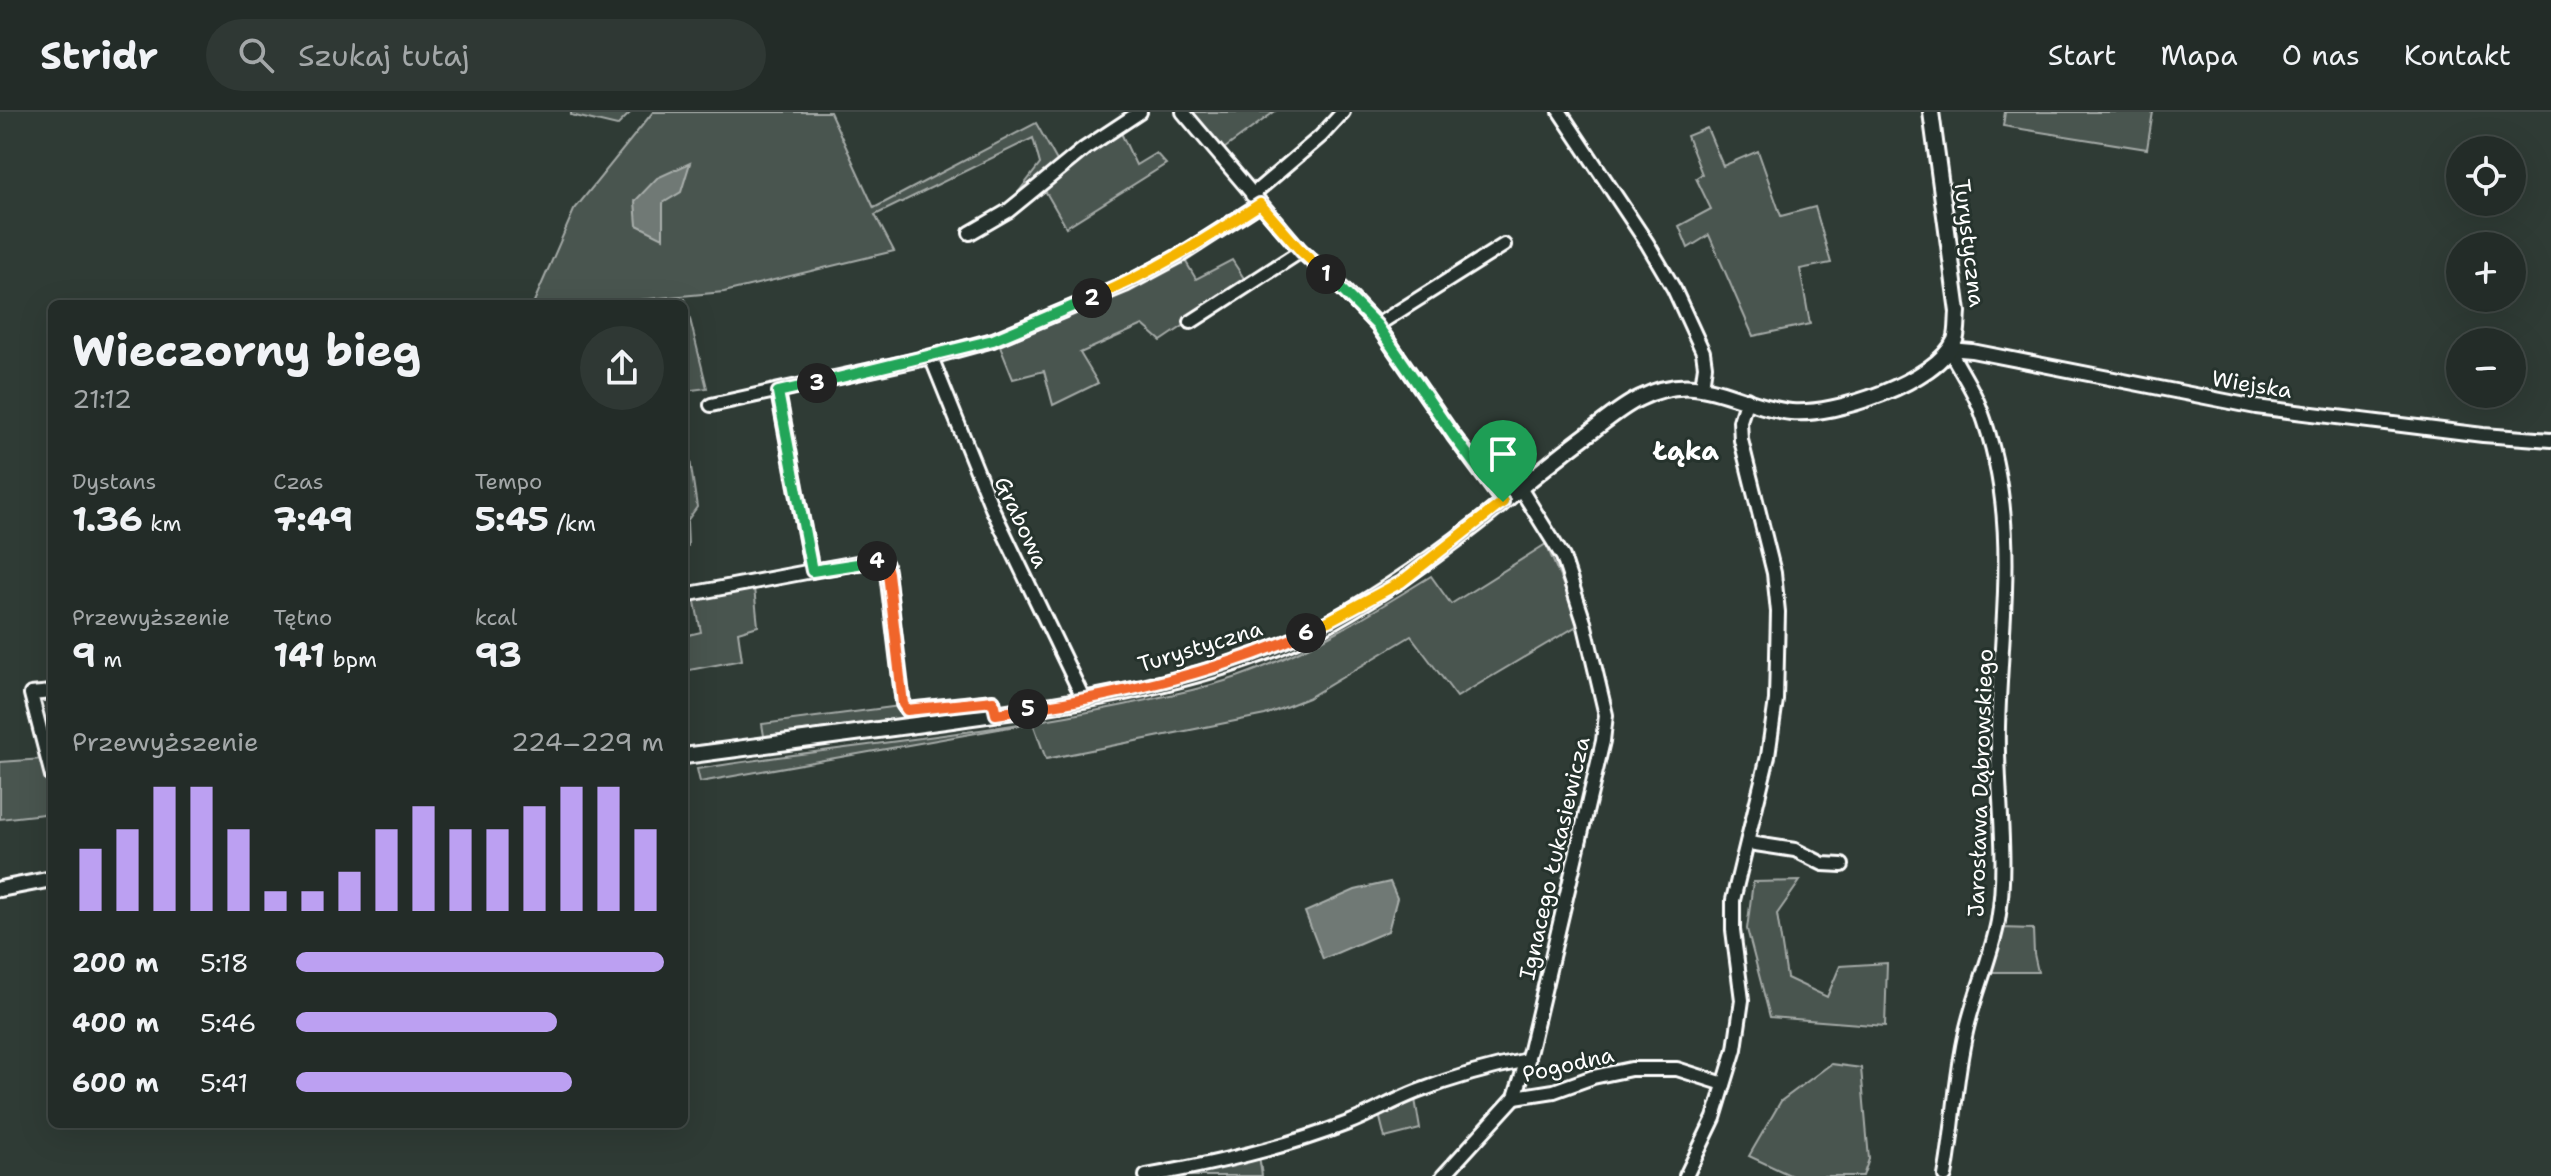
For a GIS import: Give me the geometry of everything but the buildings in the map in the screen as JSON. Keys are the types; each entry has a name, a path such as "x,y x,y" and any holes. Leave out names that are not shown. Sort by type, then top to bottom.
{"main road":[{"name":"Turystyczna","path":"1931,112 1958,312 1956,338 1949,349"},
{"path":"1747,399 1790,412 1839,406 1869,398 1924,373 1949,349"},
{"name":"Turystyczna","path":"688,755 1084,700 1211,670 1325,625 1401,582 1616,412 1640,398 1664,389 1702,387 1747,399"},
{"path":"0,889 48,880"}],"street":[{"path":"970,233 1008,211 1084,149 1140,112"},
{"path":"1183,112 1301,251 1377,325 1503,502"},
{"path":"711,405 931,357 993,340 1125,285 1181,255 1256,199 1343,112"},
{"path":"1560,112 1674,289 1703,352 1702,387"},
{"path":"1377,325 1504,245"},
{"path":"1191,322 1301,251"},
{"name":"Wiejska","path":"1949,349 2256,407 2483,435 2551,440"},
{"name":"Jarosława Dąbrowskiego","path":"1945,1176 1965,1036 1998,922 2001,881 1998,728 2007,535 1999,478 1986,426 1974,395 1949,349"},
{"name":"Grabowa","path":"931,357 992,508 1084,700"},
{"path":"778,392 812,571"},
{"path":"1686,1176 1714,1118 1735,1049 1742,1000 1733,930 1733,900 1768,756 1776,700 1778,612 1768,540 1741,440 1740,421 1747,399"},
{"name":"Ignacego Łukasiewicza","path":"1443,1176 1515,1097 1528,1060 1586,819 1606,715 1584,622 1563,557 1520,488"},
{"path":"688,594 873,560 886,565 903,704 907,710 993,701 996,714"},
{"path":"48,692 31,694 48,760"},
{"path":"1749,843 1795,850 1823,864 1842,865"},
{"path":"1146,1176 1207,1165 1297,1139 1348,1123 1414,1093 1494,1066 1528,1060"},
{"name":"Pogodna","path":"1515,1097 1554,1091 1593,1077 1631,1069 1677,1069 1724,1084"}],"shaded area":[{"path":"571,112 631,112 617,126 571,115"},
{"path":"653,112 830,112 874,208 1036,123 1061,168 1121,133 1136,165 1156,153 1166,164 1066,227 1043,187 1007,207 1040,164 1033,138 875,215 894,251 724,292 638,300 535,300 574,210"},
{"path":"1189,112 1274,112 1221,151"},
{"path":"2005,112 2153,112 2147,149 2003,126"},
{"path":"1707,128 1723,166 1758,151 1781,216 1815,207 1831,263 1800,269 1810,324 1753,336 1709,235 1688,248 1679,226 1711,209 1696,178 1702,174 1687,136"},
{"path":"690,163 681,192 663,203 663,238 637,225 635,201 657,178"},
{"path":"1183,257 1196,279 1232,260 1247,283 1161,341 1143,325 1080,353 1098,383 1053,405 1044,371 1013,379 999,344 1087,305 1125,292"},
{"path":"688,311 707,388 688,390"},
{"path":"688,459 690,460 697,507 688,520"},
{"path":"1546,544 1580,624 1457,697 1411,636 1308,698 1265,715 1046,759 1033,723 700,782 697,769 1014,725 1217,684 1319,641 1431,576 1451,604"},
{"path":"754,588 758,626 738,632 742,660 688,670 688,635 701,632 694,597"},
{"path":"900,706 969,706 976,709 764,736 762,724"},
{"path":"44,759 48,776 48,813 0,819 0,762"},
{"path":"1800,881 1777,914 1787,978 1827,997 1840,966 1887,963 1885,1026 1770,1017 1747,929 1753,882"},
{"path":"1390,882 1397,898 1388,931 1323,959 1305,912 1355,890"},
{"path":"2001,928 2033,929 2038,972 1988,972"},
{"path":"1831,1064 1861,1068 1869,1159 1863,1176 1792,1176 1749,1156 1781,1101"},
{"path":"1415,1099 1420,1129 1385,1138 1379,1114"},
{"path":"1259,1156 1262,1176 1177,1176"}],"district":[{"name":"Łąka","path":"1686,451"}],"route":[{"path":"1260,204 1301,251 1377,325 1503,502 1401,582 1325,625 1211,670 1084,700 996,714 993,701 907,710 903,704 886,565 873,560 812,571 778,392 993,340 1125,285 1181,255 1260,204"}]}
